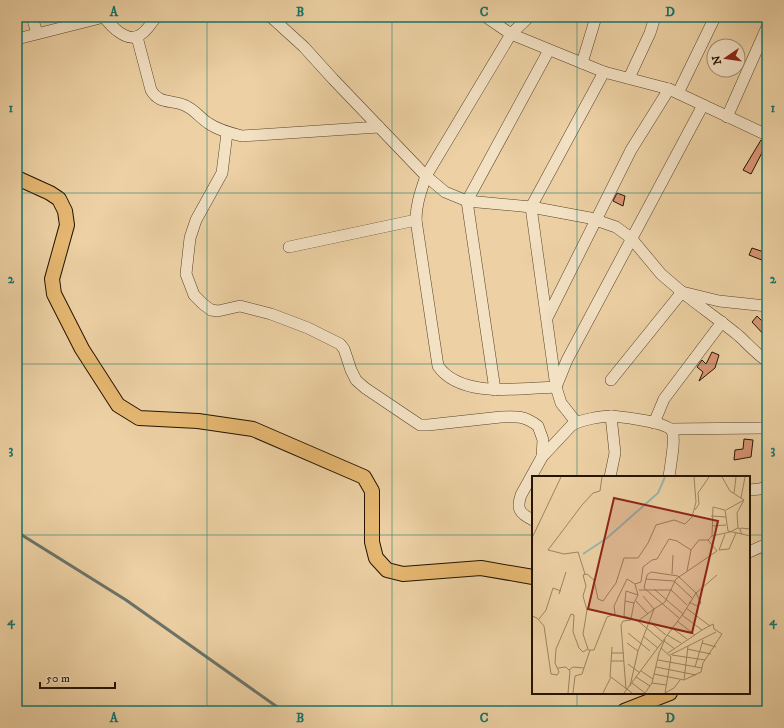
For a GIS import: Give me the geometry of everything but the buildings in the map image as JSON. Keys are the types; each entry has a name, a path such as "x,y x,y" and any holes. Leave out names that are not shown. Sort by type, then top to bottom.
{"main road":[{"path":"17,178 50,193 59,199 65,211 67,225 52,279 54,294 82,349 118,405 139,418 198,421 253,429 364,477 372,491 372,542 376,558 387,570 403,574 481,568 532,577"},
{"path":"624,711 667,694"}],"street":[{"path":"32,17 37,33"},
{"path":"17,39 104,17 112,27 125,36 133,38 137,37 146,30 156,17"},
{"path":"271,17 304,47 426,176 445,192 467,201 531,207 590,218 616,227 631,238 662,274 682,292 701,308 722,322 739,336 760,357 767,361"},
{"path":"486,17 511,34 549,50 604,72 674,91 767,135"},
{"path":"529,17 511,34 426,176 419,195 416,220 438,366 442,372 451,379 464,385 495,390 556,387"},
{"path":"582,63 596,17"},
{"path":"629,78 650,33 654,17"},
{"path":"547,318 631,150 674,91 715,17"},
{"path":"727,117 767,27"},
{"path":"137,37 151,90 154,96 159,99 185,105 195,111 207,123 227,133 242,136 379,127"},
{"path":"495,390 467,201 549,50"},
{"path":"576,422 561,403 556,387 531,207 604,72"},
{"path":"556,387 567,360 703,106"},
{"path":"227,133 222,173 196,220 190,238 186,274 194,295 211,310 218,311 240,306 272,314 308,328 340,344 344,349 356,380 365,388 420,425 513,416 524,418 538,426 543,440 542,457"},
{"path":"289,247 416,220"},
{"path":"682,292 719,301 767,306"},
{"path":"611,380 682,292"},
{"path":"654,423 664,399 722,322"},
{"path":"532,476 542,457 570,426 576,422 611,416 643,420 667,426 671,429 767,428"},
{"path":"610,476 615,453 611,416"},
{"path":"669,476 674,437 671,429"},
{"path":"532,477 519,502 519,507 522,514 532,519"},
{"path":"750,490 760,489 767,486"},
{"path":"750,552 767,544"}],"waterway":[{"path":"17,532 126,600 283,711"}]}
